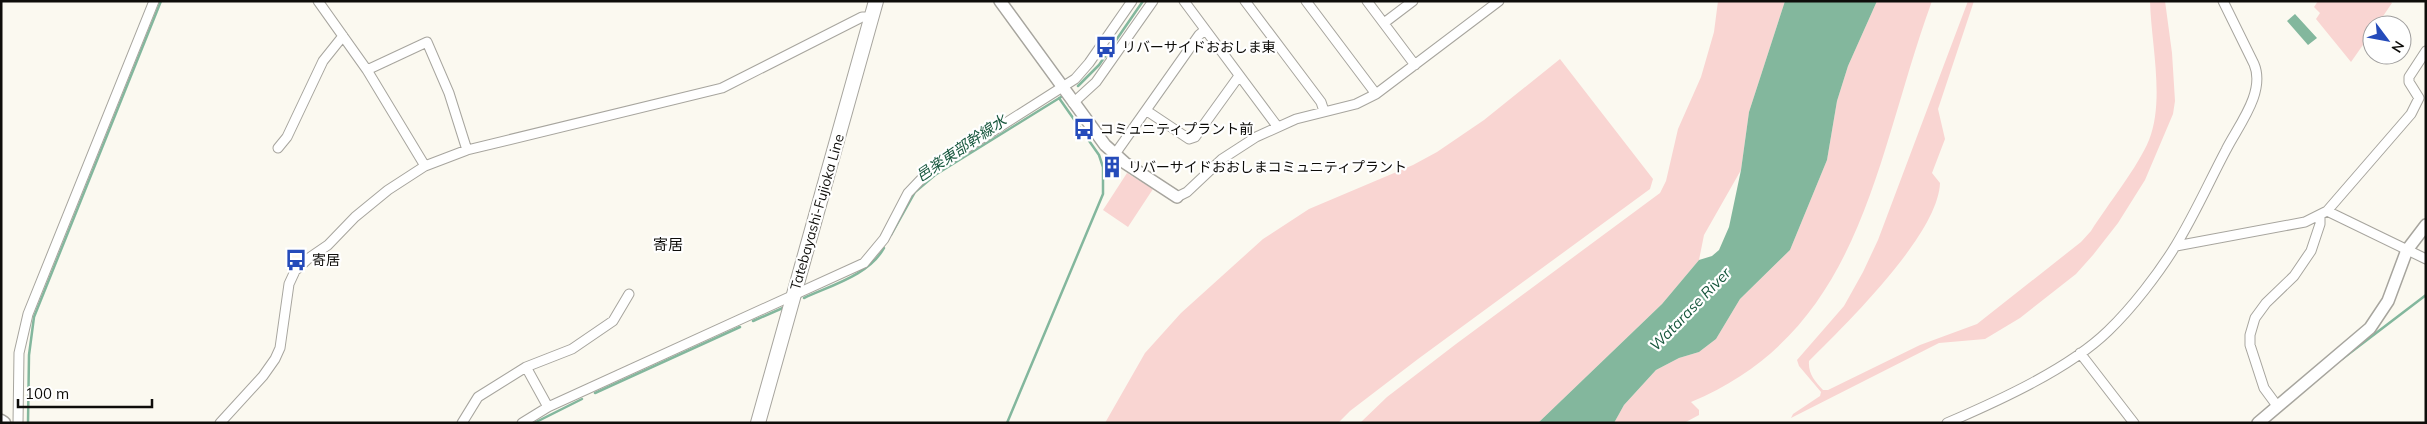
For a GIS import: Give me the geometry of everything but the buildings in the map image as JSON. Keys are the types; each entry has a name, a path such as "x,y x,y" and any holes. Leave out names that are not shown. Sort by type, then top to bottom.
{"main road":[{"name":"Tatebayashi-Fujioka Line","path":"758,423 876,1"}],"street":[{"path":"18,423 19,353 28,314 154,1"},
{"path":"318,1 367,70 425,166"},
{"path":"1000,1 1097,136 1115,154 1177,197 1187,192 1211,168 1233,150 1277,126 1324,111 1356,104 1376,94 1499,1"},
{"path":"522,423 548,407 745,319 794,294 864,263 873,255 884,239 908,193 927,173 1075,78 1089,63 1132,1"},
{"path":"1073,103 1096,82 1153,1"},
{"path":"1184,1 1277,126"},
{"path":"1245,1 1321,102 1324,111"},
{"path":"1306,1 1376,94"},
{"path":"1367,1 1415,65"},
{"path":"1384,23 1413,1"},
{"path":"1947,423 2018,388 2080,353 2108,331 2145,288 2176,246 2243,120 2258,81 2258,72 2223,1"},
{"path":"220,423 263,376 275,359 280,348 289,284 295,272 388,190 425,166 467,150 722,88 862,16 871,17"},
{"path":"1115,154 1199,35 1205,30"},
{"path":"278,148 287,137 323,61 343,36"},
{"path":"367,70 427,42 448,93 467,150"},
{"path":"2278,407 2264,388 2252,352 2250,335 2255,318 2266,303 2294,276 2311,251 2324,213 2411,114 2419,98 2409,82 2409,77 2426,51"},
{"path":"1146,111 1189,139 1195,137 1239,76"},
{"path":"2176,246 2305,222 2324,213 2426,258"},
{"path":"2258,423 2370,328 2388,301 2407,250 2426,225"},
{"path":"462,423 478,397 526,367 572,349 613,321 629,294"},
{"path":"2080,353 2134,423"},
{"path":"526,367 548,407"}],"shaded area":[{"path":"1718,1 1785,1 1749,112 1741,170 1704,235 1699,260 1662,304 1538,423 1360,423 1387,397 1456,344 1660,193 1666,181 1678,129 1701,77 1714,32"},
{"path":"1877,1 1932,1 1876,177 1855,233 1828,284 1794,331 1749,370 1691,402 1699,410 1699,415 1684,423 1614,423 1624,405 1656,370 1679,358 1699,352 1716,339 1740,299 1790,250 1827,160 1837,101 1848,66"},
{"path":"1968,1 1974,1 1938,109 1945,139 1932,173 1940,183 1935,204 1924,228 1888,278 1809,361 1811,374 1823,390 1828,390 1920,345 1977,324 2081,242 2091,231 2130,174 2149,140 2154,124 2157,90 2150,1 2165,1 2172,53 2175,101 2173,114 2145,180 2118,223 2076,274 2020,318 1985,339 1939,343 1791,418 1793,414 1820,396 1821,392 1799,366 1797,360 1844,306 1863,272 1878,240"},
{"path":"2318,1 2390,1 2392,3 2384,15 2362,15 2362,46 2351,62 2316,19 2320,13 2314,7"},
{"path":"1560,59 1653,179 1650,189 1418,359 1350,411 1338,423 1105,423 1145,353 1181,313 1263,239 1309,209 1413,165 1437,152 1484,120"},
{"path":"1127,173 1153,189 1128,227 1103,210"}],"water":[{"name":"Watarase River","path":"1785,1 1877,1 1848,66 1837,101 1827,160 1790,250 1740,299 1716,339 1699,352 1679,358 1656,370 1624,405 1614,423 1538,423 1662,304 1699,260 1712,256 1719,250 1729,227 1741,170 1749,112"},
{"path":"2295,14 2317,38 2308,45 2287,21"}],"waterway":[{"path":"28,423 29,355 34,317 161,1"},
{"name":"邑楽東部幹線水","path":"1078,86 1099,65 1143,1"},
{"name":"邑楽東部幹線水","path":"891,235 915,192 935,175 1061,97"},
{"path":"1007,423 1103,194 1103,167 1099,155 1059,98"},
{"name":"邑楽東部幹線水","path":"804,298 838,284 859,272 869,265 884,248"},
{"path":"2342,359 2426,295"},
{"name":"邑楽東部幹線水","path":"753,321 785,307"},
{"name":"邑楽東部幹線水","path":"595,393 740,327"},
{"name":"邑楽東部幹線水","path":"534,423 582,399"}],"place":[{"name":"リバーサイドおおしま東","path":"1106,47"},
{"name":"コミュニティプラント前","path":"1084,129"},
{"name":"リバーサイドおおしまコミュニティプラント","path":"1112,167"},
{"name":"寄居","path":"296,260"}],"district":[{"name":"寄居","path":"668,244"}]}
